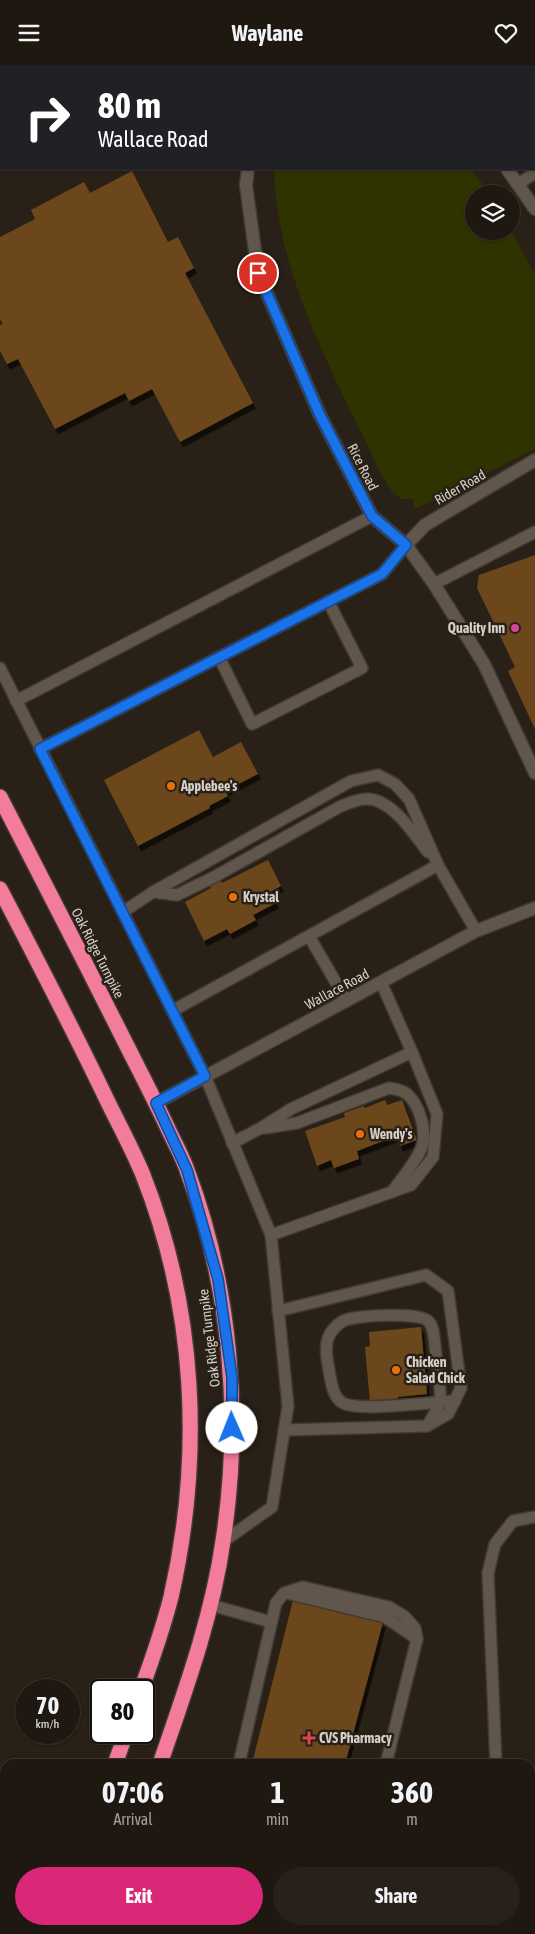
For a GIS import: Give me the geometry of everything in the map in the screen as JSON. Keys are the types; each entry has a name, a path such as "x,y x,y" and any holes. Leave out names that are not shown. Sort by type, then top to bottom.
{"highway":[{"name":"Oak Ridge Turnpike","path":"0,797 156,1103 187,1170 218,1279 232,1377 230,1478 224,1541 211,1605 193,1669 162,1759"},
{"name":"Oak Ridge Turnpike","path":"0,889 77,1037 142,1173 161,1229 182,1313 189,1364 191,1409 190,1461 185,1512 170,1598 144,1679"},
{"path":"117,1759 122,1744"}],"street":[{"name":"Rice Road","path":"248,170 246,185 258,273 319,413 372,516 406,545 434,584 484,664 535,773"},
{"path":"508,170 535,209"},
{"name":"Rider Road","path":"406,545 425,525 535,461"},
{"name":"Wallace Road","path":"156,1103 476,931 535,908"}],"lane":[{"path":"518,184 535,173"},
{"path":"16,701 372,516"},
{"path":"434,584 535,532"},
{"path":"40,749 382,574 406,545"},
{"path":"219,657 252,724 362,668 328,601"},
{"path":"0,669 205,1076 270,1235 288,1407 272,1507 224,1541"},
{"path":"123,912 153,891 351,781 378,775 395,784 409,799 438,865 476,931"},
{"path":"153,891 177,895 214,877 341,806 356,800 370,799 396,812 438,865"},
{"path":"172,1011 438,865"},
{"path":"309,936 346,1000"},
{"path":"270,1235 410,1185 433,1157 438,1114 381,982"},
{"path":"232,1143 291,1109 412,1052"},
{"path":"261,1128 297,1123 389,1088 399,1089 414,1102 420,1117 423,1133 422,1147 414,1162 392,1192"},
{"path":"278,1311 426,1275 448,1291 460,1388 448,1414 427,1426 284,1430"},
{"path":"427,1426 440,1402 432,1325 427,1319 412,1315 355,1318 343,1321 330,1334 327,1345 332,1387 340,1402 359,1406 440,1402 455,1401"},
{"path":"496,1759 488,1573 495,1545 513,1521 535,1517"},
{"path":"240,1759 276,1603 284,1593 303,1587 389,1607 404,1616 415,1628 417,1639 387,1759"},
{"path":"211,1605 271,1622"}],"green space":[{"path":"274,170 472,170 483,185 465,185 465,240 516,240 535,275 535,449 415,509 413,499 401,499 393,493 379,470 315,334 302,302 282,236"}],"building":[{"path":"132,171 168,242 178,237 194,268 185,273 253,403 180,442 152,389 129,401 125,393 55,429 18,359 7,364 0,351 0,325 3,324 0,319 0,237 35,219 31,210 84,182 90,193"},
{"name":"Quality Inn","path":"535,555 535,729 508,671 515,667 477,588 479,575"},
{"name":"Applebee's","path":"199,730 213,757 241,742 258,774 225,791 228,796 209,806 210,808 138,846 104,780"},
{"name":"Krystal","path":"268,860 281,886 270,892 276,903 253,915 256,920 230,934 227,929 204,941 185,902 211,888 207,879 220,879 222,883"},
{"name":"Wendy's","path":"385,1100 387,1105 402,1100 417,1140 400,1146 396,1136 357,1151 359,1159 334,1168 331,1160 317,1166 305,1131 345,1117 344,1113 364,1106 365,1108"},
{"name":"Chicken Salad Chick","path":"421,1327 427,1394 398,1397 398,1400 370,1403 365,1347 370,1346 369,1332"},
{"path":"293,1600 383,1622 346,1759 253,1759"}],"place":[{"name":"Quality Inn","path":"515,628"},
{"name":"Applebee's","path":"171,786"},
{"name":"Krystal","path":"233,897"},
{"name":"Wendy's","path":"360,1134"},
{"name":"Chicken Salad Chick","path":"396,1370"},
{"name":"CVS Pharmacy","path":"309,1738"}],"route":[{"path":"232,1428 232,1377 218,1279 206,1230 187,1170 156,1103 205,1076 40,749 382,574 406,545 372,516 319,413 258,273"}]}
